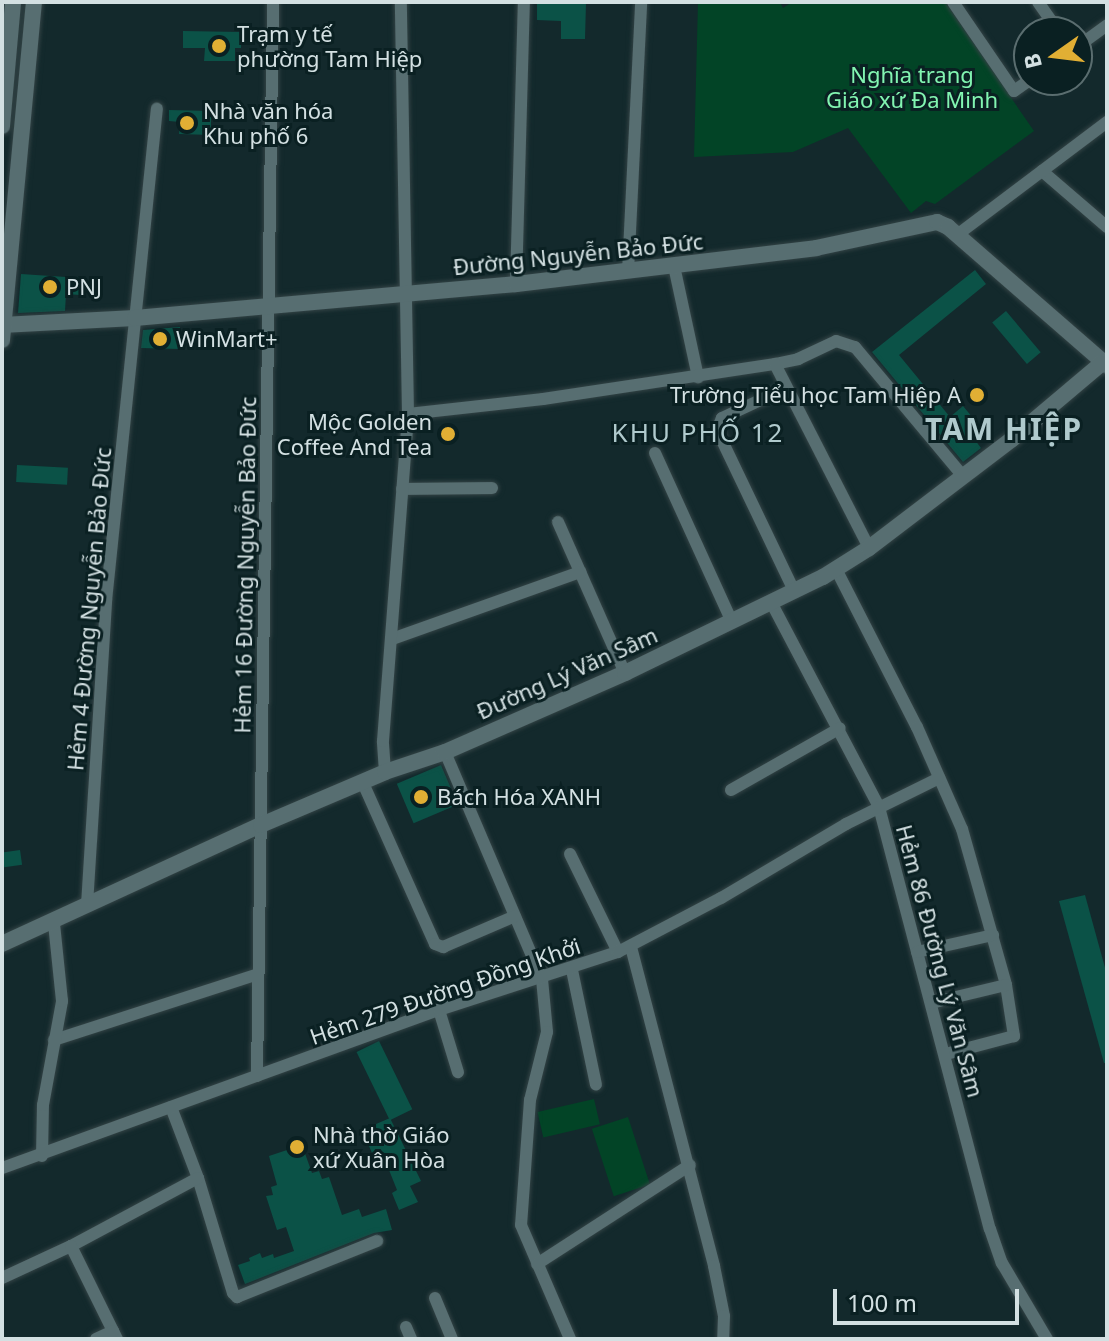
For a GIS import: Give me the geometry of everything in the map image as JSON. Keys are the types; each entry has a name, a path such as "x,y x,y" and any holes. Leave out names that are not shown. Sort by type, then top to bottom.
{"street":[{"path":"2,123 13,2"},
{"path":"2,330 34,2"},
{"name":"Hẻm 16 Đường Nguyễn Bảo Đức","path":"257,1076 273,2"},
{"path":"385,772 383,741 408,414 401,2"},
{"path":"516,284 524,2"},
{"path":"628,272 641,2"},
{"path":"953,2 1013,90"},
{"name":"Hẻm 4 Đường Nguyễn Bảo Đức","path":"87,905 106,601 157,109"},
{"path":"957,235 1107,122"},
{"path":"1042,171 1107,227"},
{"name":"Đường Nguyễn Bảo Đức","path":"2,330 628,272 816,248 924,223 943,224 1106,362"},
{"path":"674,266 698,377"},
{"path":"408,414 698,377 775,364 798,359 836,341 855,347 963,476"},
{"name":"Đường Lý Văn Sâm","path":"2,944 54,923 261,825 385,772 445,752 625,673 836,569 869,548 963,476 1106,362"},
{"path":"775,364 869,548"},
{"path":"786,388 722,418 717,430 794,591"},
{"path":"655,453 732,622"},
{"path":"402,489 492,488"},
{"path":"558,522 625,673"},
{"path":"836,569 911,714 962,829 1006,985 1014,1036 946,1054"},
{"path":"392,639 580,572"},
{"name":"Hẻm 86 Đường Lý Văn Sâm","path":"771,602 879,807 946,1054 967,1151 994,1241 1002,1263 1047,1339"},
{"path":"731,790 840,728"},
{"path":"445,752 542,979 547,1032 530,1100 521,1225 570,1339"},
{"name":"Hẻm 279 Đường Đồng Khởi","path":"2,1168 439,1010 572,970 631,947 879,807 939,778"},
{"path":"363,783 435,944 443,947 515,916"},
{"path":"570,854 618,952"},
{"path":"42,1156 43,1105 62,1001 54,923"},
{"path":"917,952 993,935"},
{"path":"631,947 690,1165 719,1290 723,1339"},
{"path":"572,970 596,1085"},
{"path":"54,1040 258,974"},
{"path":"931,1003 1006,985"},
{"path":"439,1010 458,1072"},
{"path":"171,1107 198,1178 233,1293 237,1297 377,1241"},
{"path":"537,1264 690,1165"},
{"path":"2,1278 71,1246 198,1178"},
{"path":"71,1246 115,1335 96,1339"},
{"path":"435,1298 452,1339"}],"green space":[{"name":"Nghĩa trang Giáo xứ Đa Minh","path":"698,2 780,2 783,8 792,2 945,2 1034,131 935,204 926,201 911,213 848,128 793,152 694,157"},
{"path":"594,1099 600,1124 543,1137 537,1112"},
{"path":"628,1117 650,1185 614,1196 592,1129"}],"building":[{"path":"537,2 586,3 585,39 561,39 561,21 537,20"},
{"path":"183,31 241,32 241,48 235,48 235,61 204,61 205,48 183,48"},
{"path":"169,110 211,111 211,135 179,134 180,122 169,121"},
{"path":"975,270 986,284 899,355 950,417 963,406 978,424 969,432 981,448 963,462 872,352"},
{"path":"21,274 81,278 80,295 66,294 65,311 18,313"},
{"path":"1006,311 1041,352 1027,364 992,323"},
{"name":"WinMart+","path":"180,327 179,349 141,348 143,330"},
{"path":"17,465 68,468 67,485 16,482"},
{"name":"Bách Hóa XANH","path":"441,765 458,805 414,823 397,784"},
{"path":"20,850 22,865 4,867 2,853"},
{"path":"1085,895 1107,975 1107,1063 1104,1063 1059,901"},
{"path":"379,1041 412,1109 390,1120 357,1052"},
{"path":"390,1118 421,1181 410,1186 418,1202 399,1210 392,1193 397,1190 381,1150 372,1153 362,1130"},
{"path":"302,1145 312,1173 319,1171 322,1179 329,1177 342,1215 359,1209 362,1217 386,1209 392,1230 374,1233 245,1284 238,1265 260,1253 262,1258 273,1254 274,1258 294,1251 286,1227 277,1230 266,1196 273,1195 271,1187 277,1185 269,1156"}],"place":[{"name":"Trạm y tế phường Tam Hiệp","path":"219,46"},
{"name":"Nhà văn hóa Khu phố 6","path":"187,123"},
{"name":"PNJ","path":"50,287"},
{"name":"WinMart+","path":"160,339"},
{"name":"Trường Tiểu học Tam Hiệp A","path":"977,395"},
{"name":"Mộc Golden Coffee And Tea","path":"448,434"},
{"name":"Bách Hóa XANH","path":"421,797"},
{"name":"Nhà thờ Giáo xứ Xuân Hòa","path":"297,1147"}],"district":[{"name":"TAM HIỆP","path":"1004,429"},
{"name":"KHU PHỐ 12","path":"698,433"}]}
